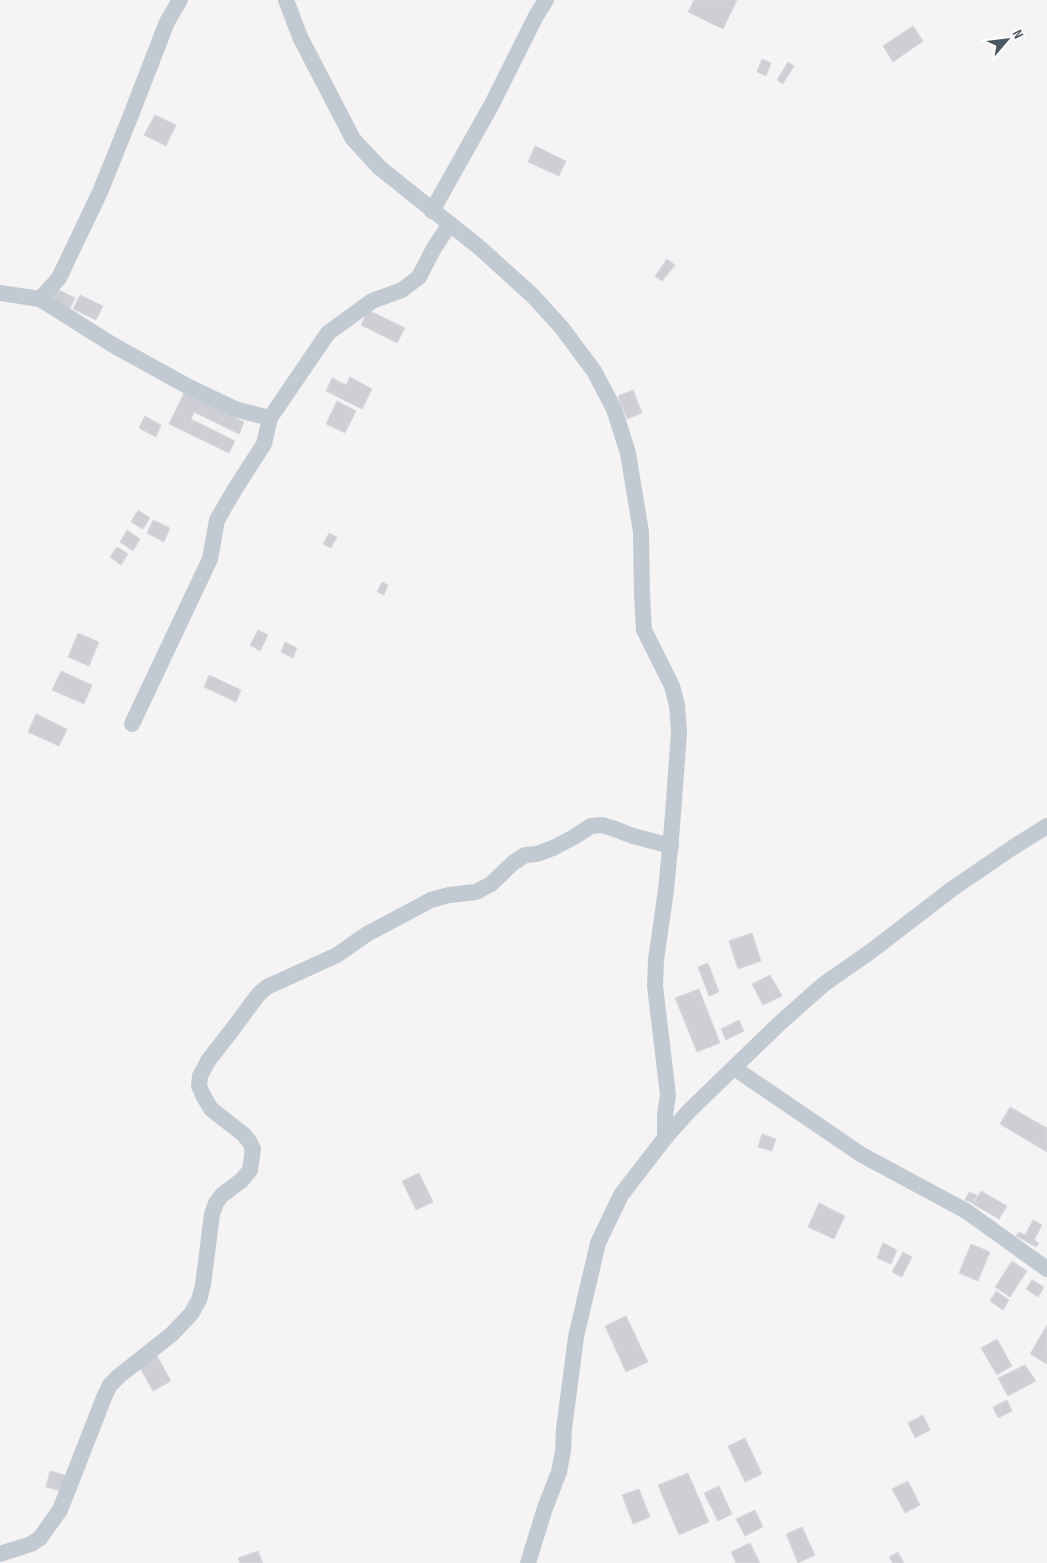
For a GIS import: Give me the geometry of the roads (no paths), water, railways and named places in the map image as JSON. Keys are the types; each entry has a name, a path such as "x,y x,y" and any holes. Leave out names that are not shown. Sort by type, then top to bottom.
{"street":[{"path":"40,299 59,278 100,192 167,22 180,0"},
{"path":"286,0 300,37 353,140 380,168 480,248 533,296 562,328 594,370 614,409 628,453 641,532 644,630 672,686 677,705 679,733 666,890 656,960 655,986 668,1095 665,1116 665,1138"},
{"path":"432,211 492,104 536,16 546,0"},
{"path":"132,724 210,559 217,520 264,444 270,418 328,333 372,301 402,290 419,277 434,248 450,224"},
{"path":"0,293 40,299 113,345 189,387 235,409 270,418"},
{"path":"0,1554 31,1544 40,1538 60,1510 105,1394 110,1386 119,1376 172,1334 191,1314 199,1300 203,1285 212,1214 216,1203 222,1195 242,1180 250,1170 252,1155 250,1141 211,1109 199,1086 200,1076 208,1061 258,995 267,987 282,979 337,955 367,934 432,900 449,895 476,892 491,884 513,863 525,855 537,854 553,848 591,826 602,825 615,828 633,836 670,846"},
{"path":"528,1563 545,1508 559,1472 576,1338 598,1243 621,1195 665,1138 689,1111 780,1022 824,984 870,952 952,889 1047,826"},
{"path":"734,1068 862,1155 966,1211 1047,1269"},
{"path":"668,1095 689,1111"}]}
